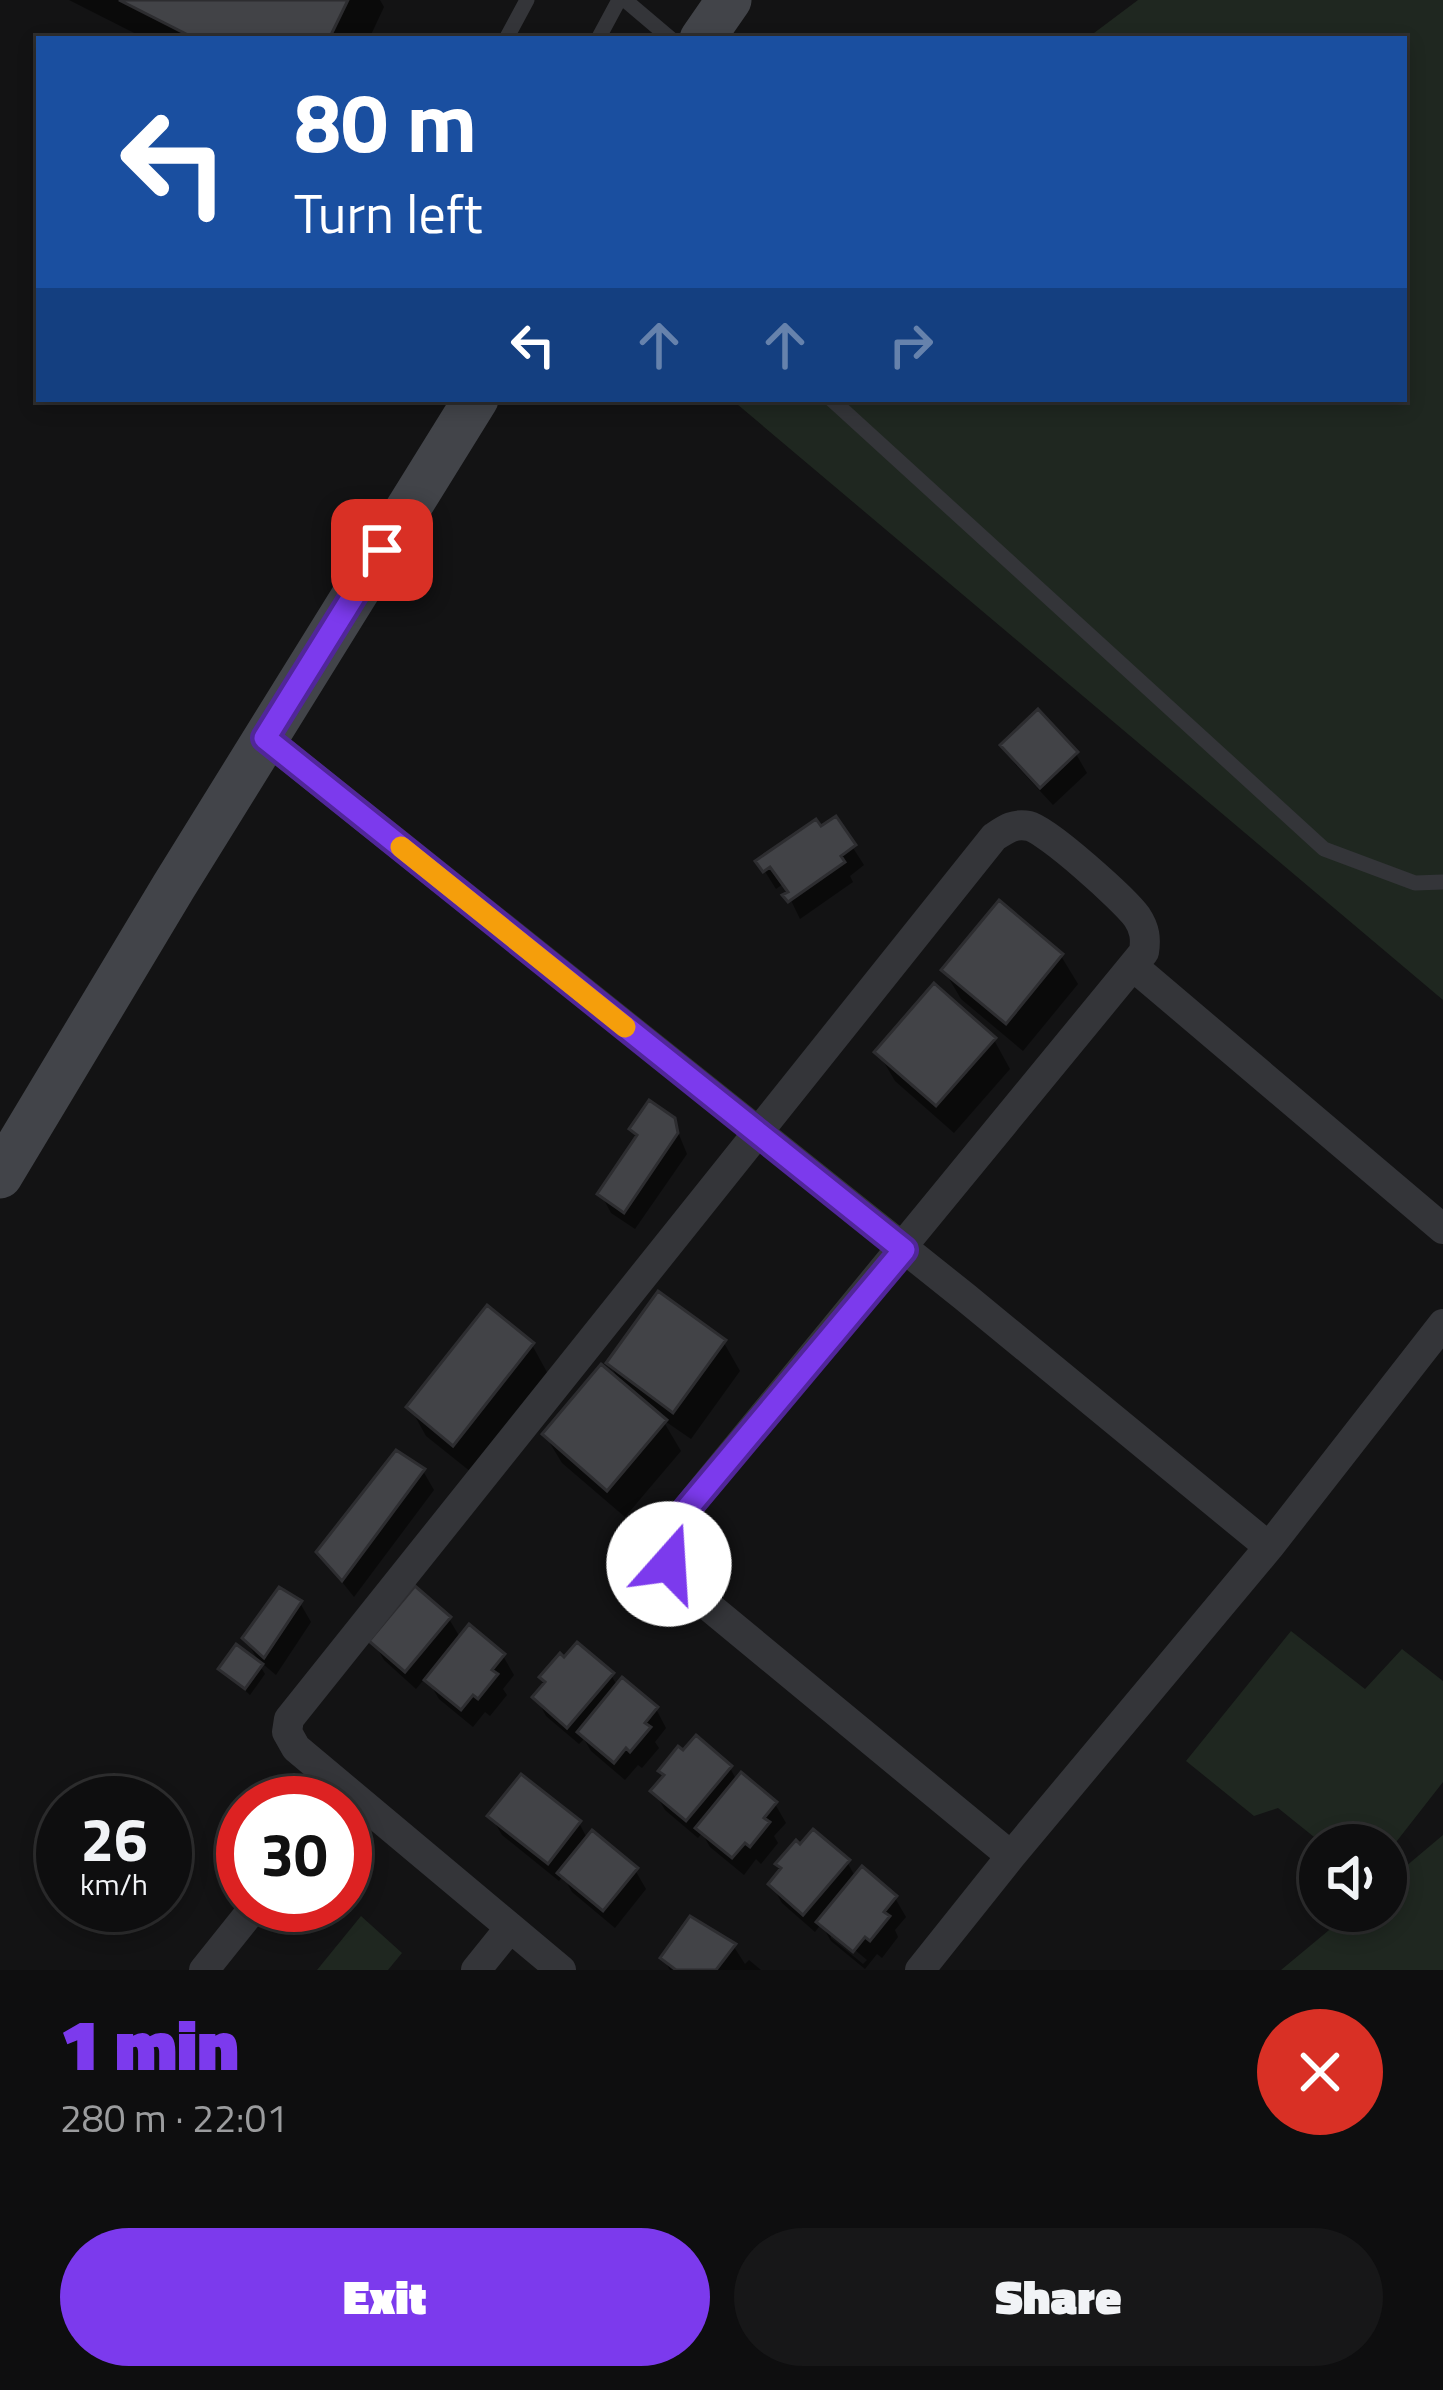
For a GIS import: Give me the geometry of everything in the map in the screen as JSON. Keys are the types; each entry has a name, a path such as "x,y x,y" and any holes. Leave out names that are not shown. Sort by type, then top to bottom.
{"street":[{"path":"704,36 729,0"},
{"path":"0,1176 474,402"},
{"path":"265,738 1269,1547"},
{"path":"322,1776 291,1742 289,1719 994,837 1012,825 1031,826 1054,840 1136,916 1147,938 1144,952 681,1516 670,1539 669,1564 678,1581 1012,1856"},
{"path":"1134,967 1443,1229"},
{"path":"920,1970 1269,1547 1443,1324"},
{"path":"372,1821 561,1970"},
{"path":"476,1970 509,1928"},
{"path":"204,1970 234,1932"}],"lane":[{"path":"508,36 527,0"},
{"path":"600,36 622,0 667,36"},
{"path":"834,402 1324,848 1415,883 1443,882"}],"shaded area":[{"path":"1138,0 1443,0 1443,1000 735,402 1407,402 1407,36 1090,36"},
{"path":"1291,1631 1365,1689 1402,1649 1443,1681 1443,1782 1407,1828 1407,1824 1299,1825 1278,1808 1254,1816 1186,1761"},
{"path":"1443,1835 1443,1970 1281,1970 1327,1932 1407,1932 1407,1865"},
{"path":"372,1926 402,1953 388,1970 317,1970 348,1932 372,1932"}],"building":[{"path":"119,0 348,0 330,36 190,36"},
{"path":"1038,709 1078,752 1040,788 1000,745"},
{"path":"836,816 856,845 841,856 845,862 788,902 782,895 788,892 770,867 763,872 755,861 816,819 821,826"},
{"path":"999,900 1063,954 1006,1024 941,970"},
{"path":"934,983 996,1038 936,1106 874,1052"},
{"path":"649,1100 675,1118 678,1133 624,1213 597,1194 637,1135 629,1129"},
{"path":"658,1291 726,1340 673,1413 606,1363"},
{"path":"487,1305 534,1343 453,1446 406,1407"},
{"path":"601,1364 667,1420 607,1491 542,1434"},
{"path":"396,1450 425,1469 342,1581 316,1552"},
{"path":"415,1586 451,1617 405,1672 369,1641"},
{"path":"279,1587 302,1601 264,1658 242,1638"},
{"path":"469,1624 505,1654 492,1670 498,1674 478,1699 473,1695 461,1710 424,1680"},
{"path":"577,1642 614,1673 567,1728 532,1697 545,1682 539,1677"},
{"path":"236,1644 263,1664 245,1689 218,1669"},
{"path":"622,1677 658,1707 645,1723 651,1727 614,1763 577,1732"},
{"path":"696,1735 732,1766 686,1821 650,1791 664,1775 658,1771 678,1746 683,1750"},
{"path":"741,1772 777,1802 764,1818 770,1822 750,1847 745,1843 732,1858 695,1828"},
{"path":"521,1774 581,1821 548,1864 487,1816"},
{"path":"813,1829 850,1860 803,1915 768,1884 781,1868 775,1864"},
{"path":"592,1830 638,1868 603,1911 557,1873"},
{"path":"862,1866 897,1896 884,1912 890,1916 870,1941 865,1937 853,1952 816,1922"},
{"path":"690,1916 736,1944 716,1970 676,1970 660,1958"}],"slow traffic":[{"path":"401,847 625,1027"}],"route":[{"path":"382,550 265,738 904,1250 681,1516 670,1539 669,1564"}]}
